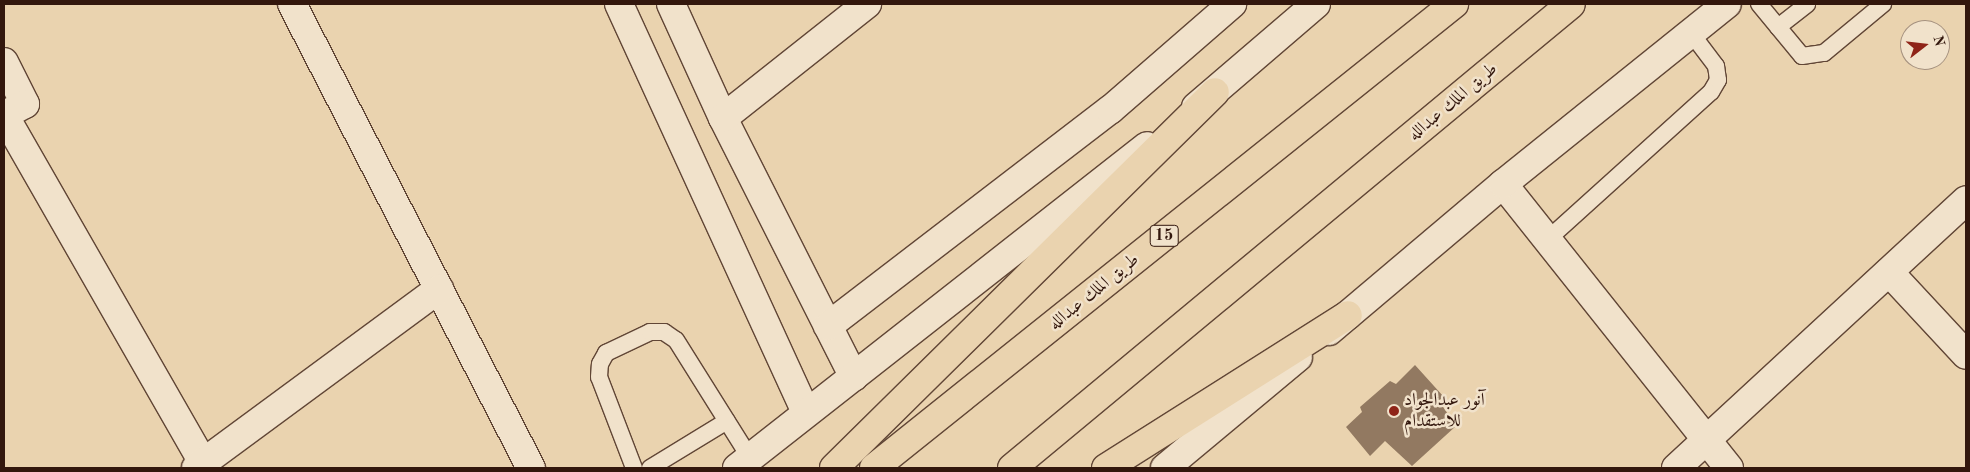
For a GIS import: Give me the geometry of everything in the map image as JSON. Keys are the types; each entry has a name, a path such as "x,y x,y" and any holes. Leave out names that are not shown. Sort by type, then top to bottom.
{"highway":[{"name":"طريق الملك عبدالله","path":"874,468 1454,4"},
{"name":"طريق الملك عبدالله","path":"1012,468 1571,4"},
{"path":"834,468 1215,92"},
{"path":"1106,468 1348,315"}],"street":[{"path":"292,4 531,468"},
{"path":"619,4 806,412"},
{"path":"671,4 723,118 854,377"},
{"path":"723,118 867,4"},
{"path":"828,326 1110,110 1232,4"},
{"path":"744,463 806,412 854,377 1215,92 1316,4"},
{"path":"1165,468 1503,184 1727,4"},
{"path":"4,62 26,104 4,115 199,465 439,289"},
{"path":"1503,184 1729,468"},
{"path":"1676,468 1966,200"},
{"path":"1889,272 1966,355"}],"lane":[{"path":"1759,4 1802,56 1824,53 1883,4"},
{"path":"1778,27 1806,4"},
{"path":"1547,240 1711,92 1718,80 1716,66 1692,33"},
{"path":"634,468 599,377 600,364 606,353 650,332 664,332 676,340 727,420 744,463"},
{"path":"650,468 727,420"}],"building":[{"path":"1415,365 1443,396 1439,401 1456,426 1412,466 1385,441 1370,456 1346,427 1362,412 1360,407 1390,381 1396,384"}],"place":[{"name":"آنور عبدالجواد للاستقدام","path":"1394,411"}]}
